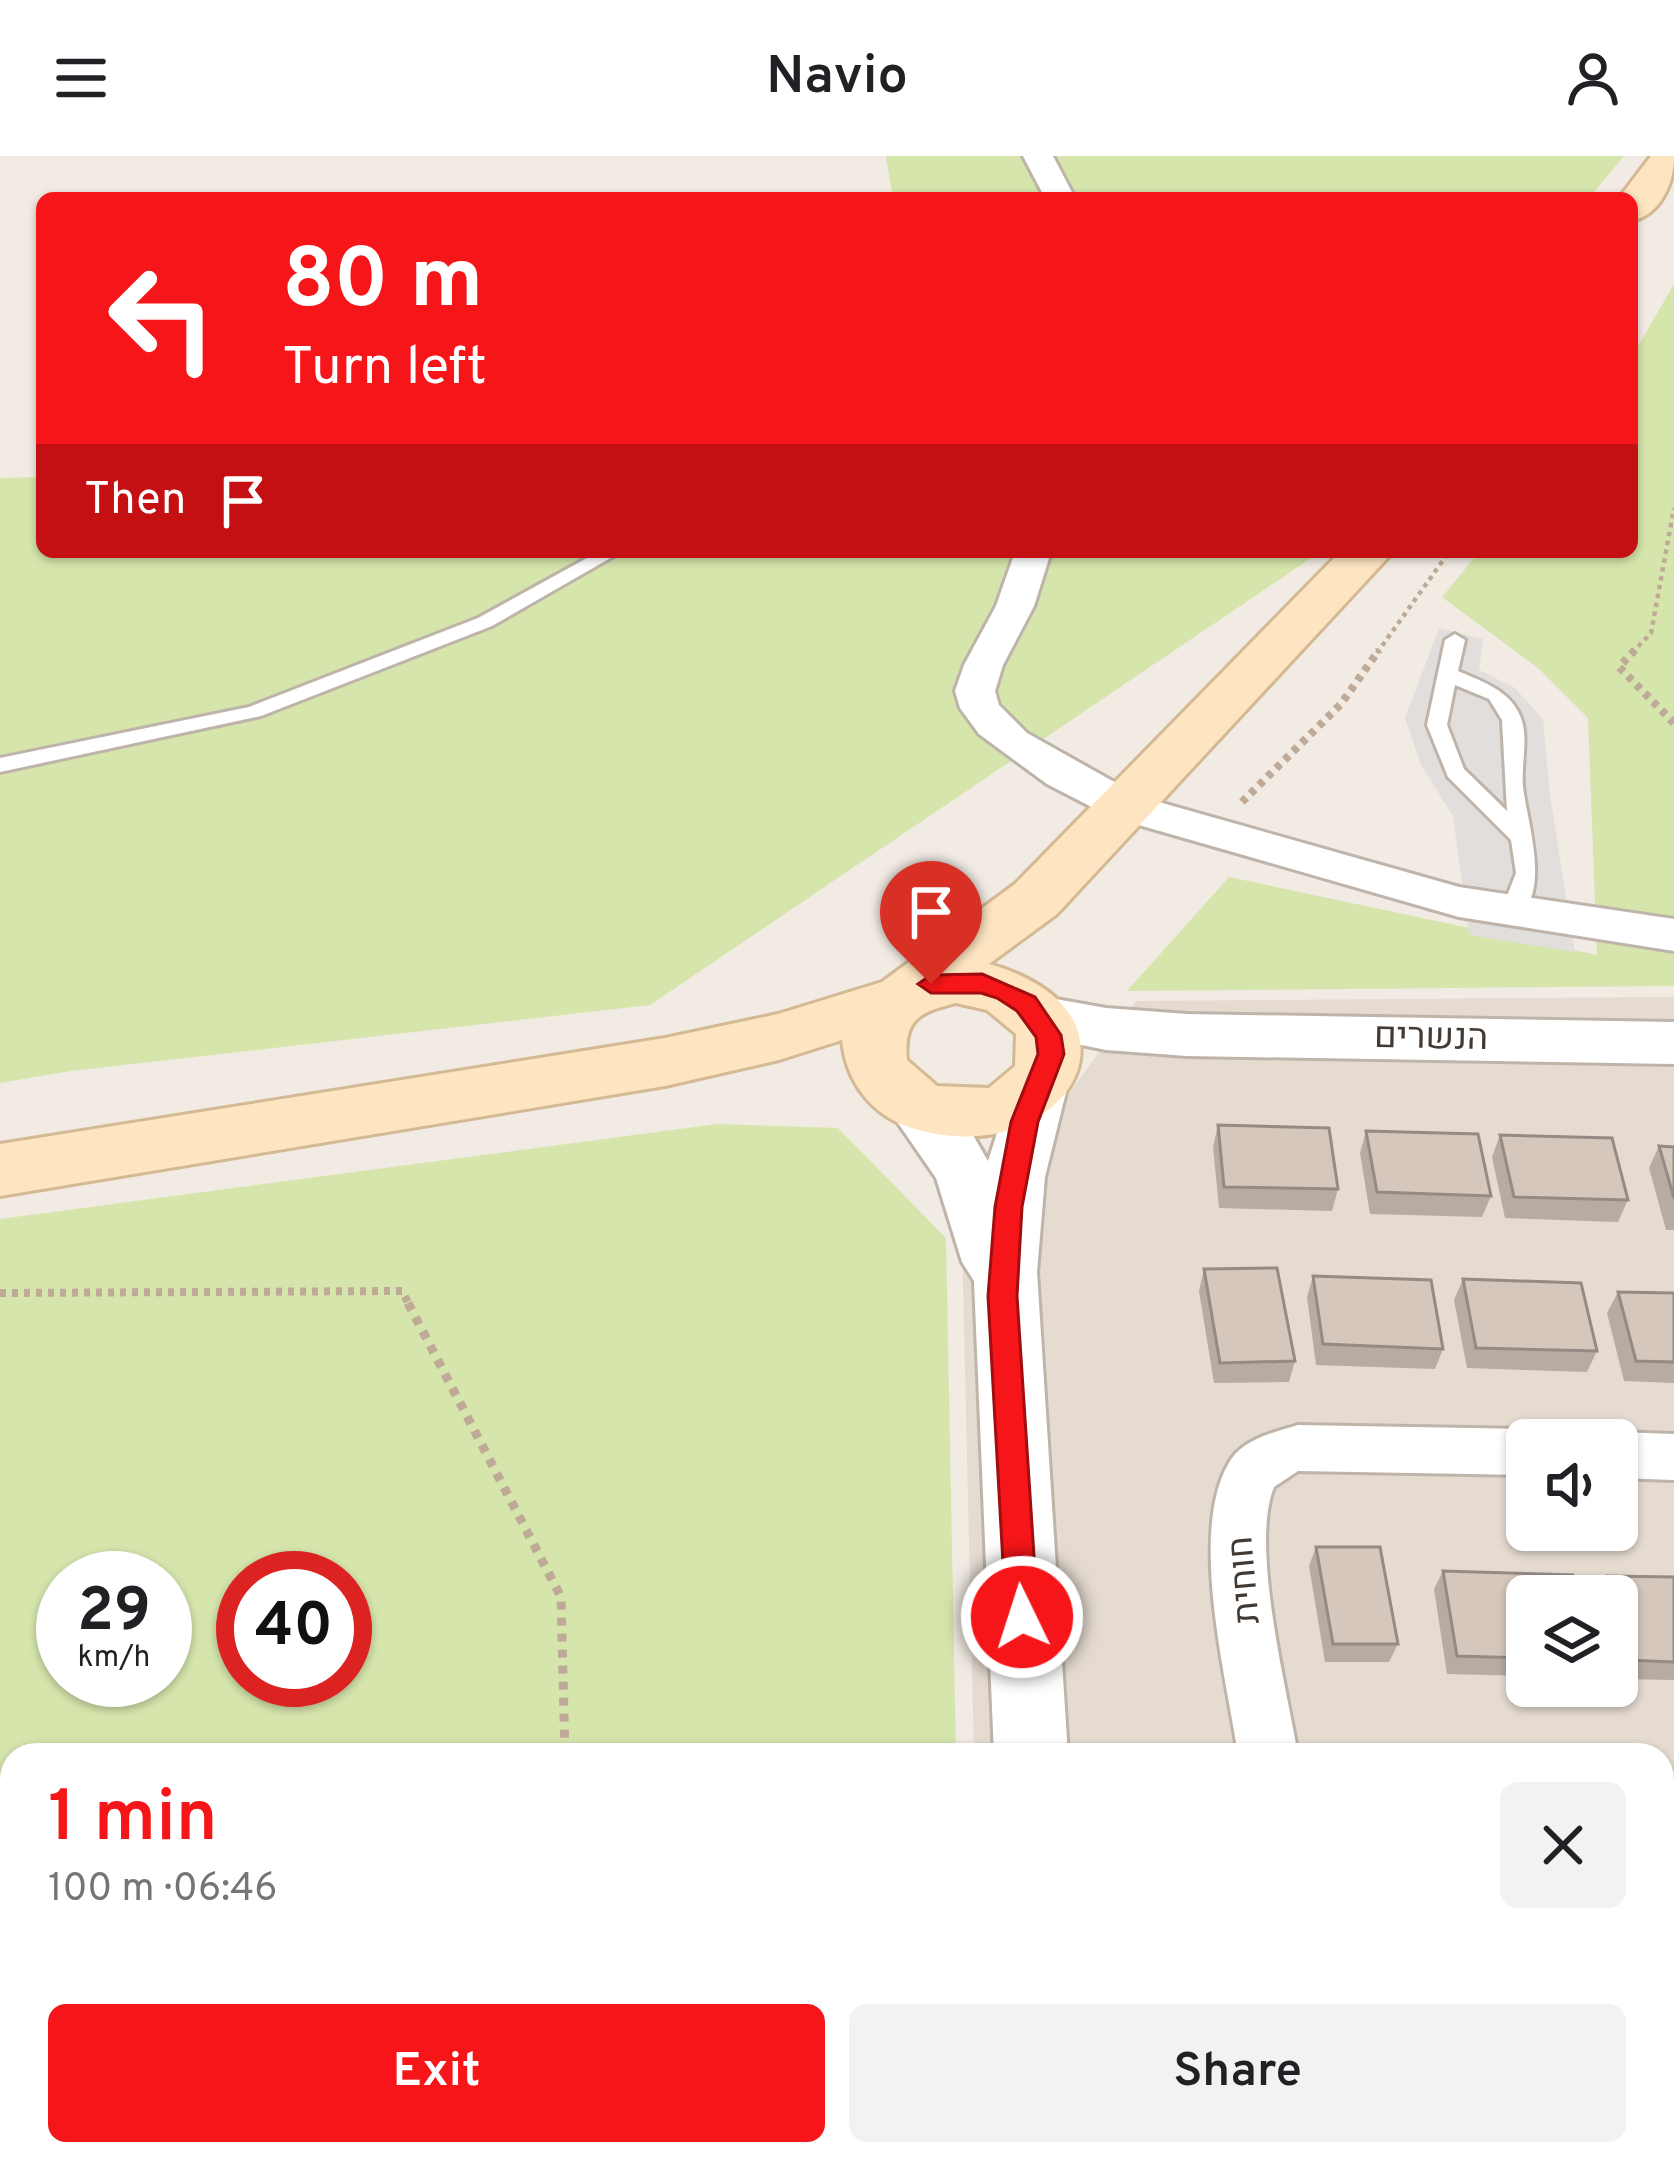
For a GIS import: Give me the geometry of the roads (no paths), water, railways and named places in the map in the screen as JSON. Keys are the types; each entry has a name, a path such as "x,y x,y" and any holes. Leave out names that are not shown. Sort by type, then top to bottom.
{"main road":[{"path":"1638,201 1672,156"},
{"path":"900,1094 872,1061 870,1040 878,1019 900,997 985,940 1060,874 1362,558"},
{"path":"664,1062 771,1060 971,1116 999,1111 1038,1045 1026,948 1060,874"},
{"path":"0,1170 664,1062 778,1037 931,984 982,984 1038,1045"}],"street":[{"path":"1038,156 1057,192"},
{"path":"1031,558 1010,618 975,687 978,712 1042,761 1126,807 1381,882 1459,902 1674,935"},
{"name":"הנשרים","path":"1038,1045 1113,1047 1187,1035 1674,1043"},
{"path":"1029,1743 1002,1296 1009,1207 1038,1045"},
{"path":"900,1094 950,1145 973,1185 1002,1296"},
{"name":"חוחית","path":"1266,1743 1238,1540 1248,1478 1265,1460 1298,1448 1506,1452"},
{"path":"1638,1456 1674,1457"}],"lane":[{"path":"0,765 254,712 485,622 601,558"},
{"path":"1455,640 1437,725 1455,772 1521,837"},
{"path":"1448,674 1496,695 1513,720 1514,786 1527,873 1513,909"}]}
